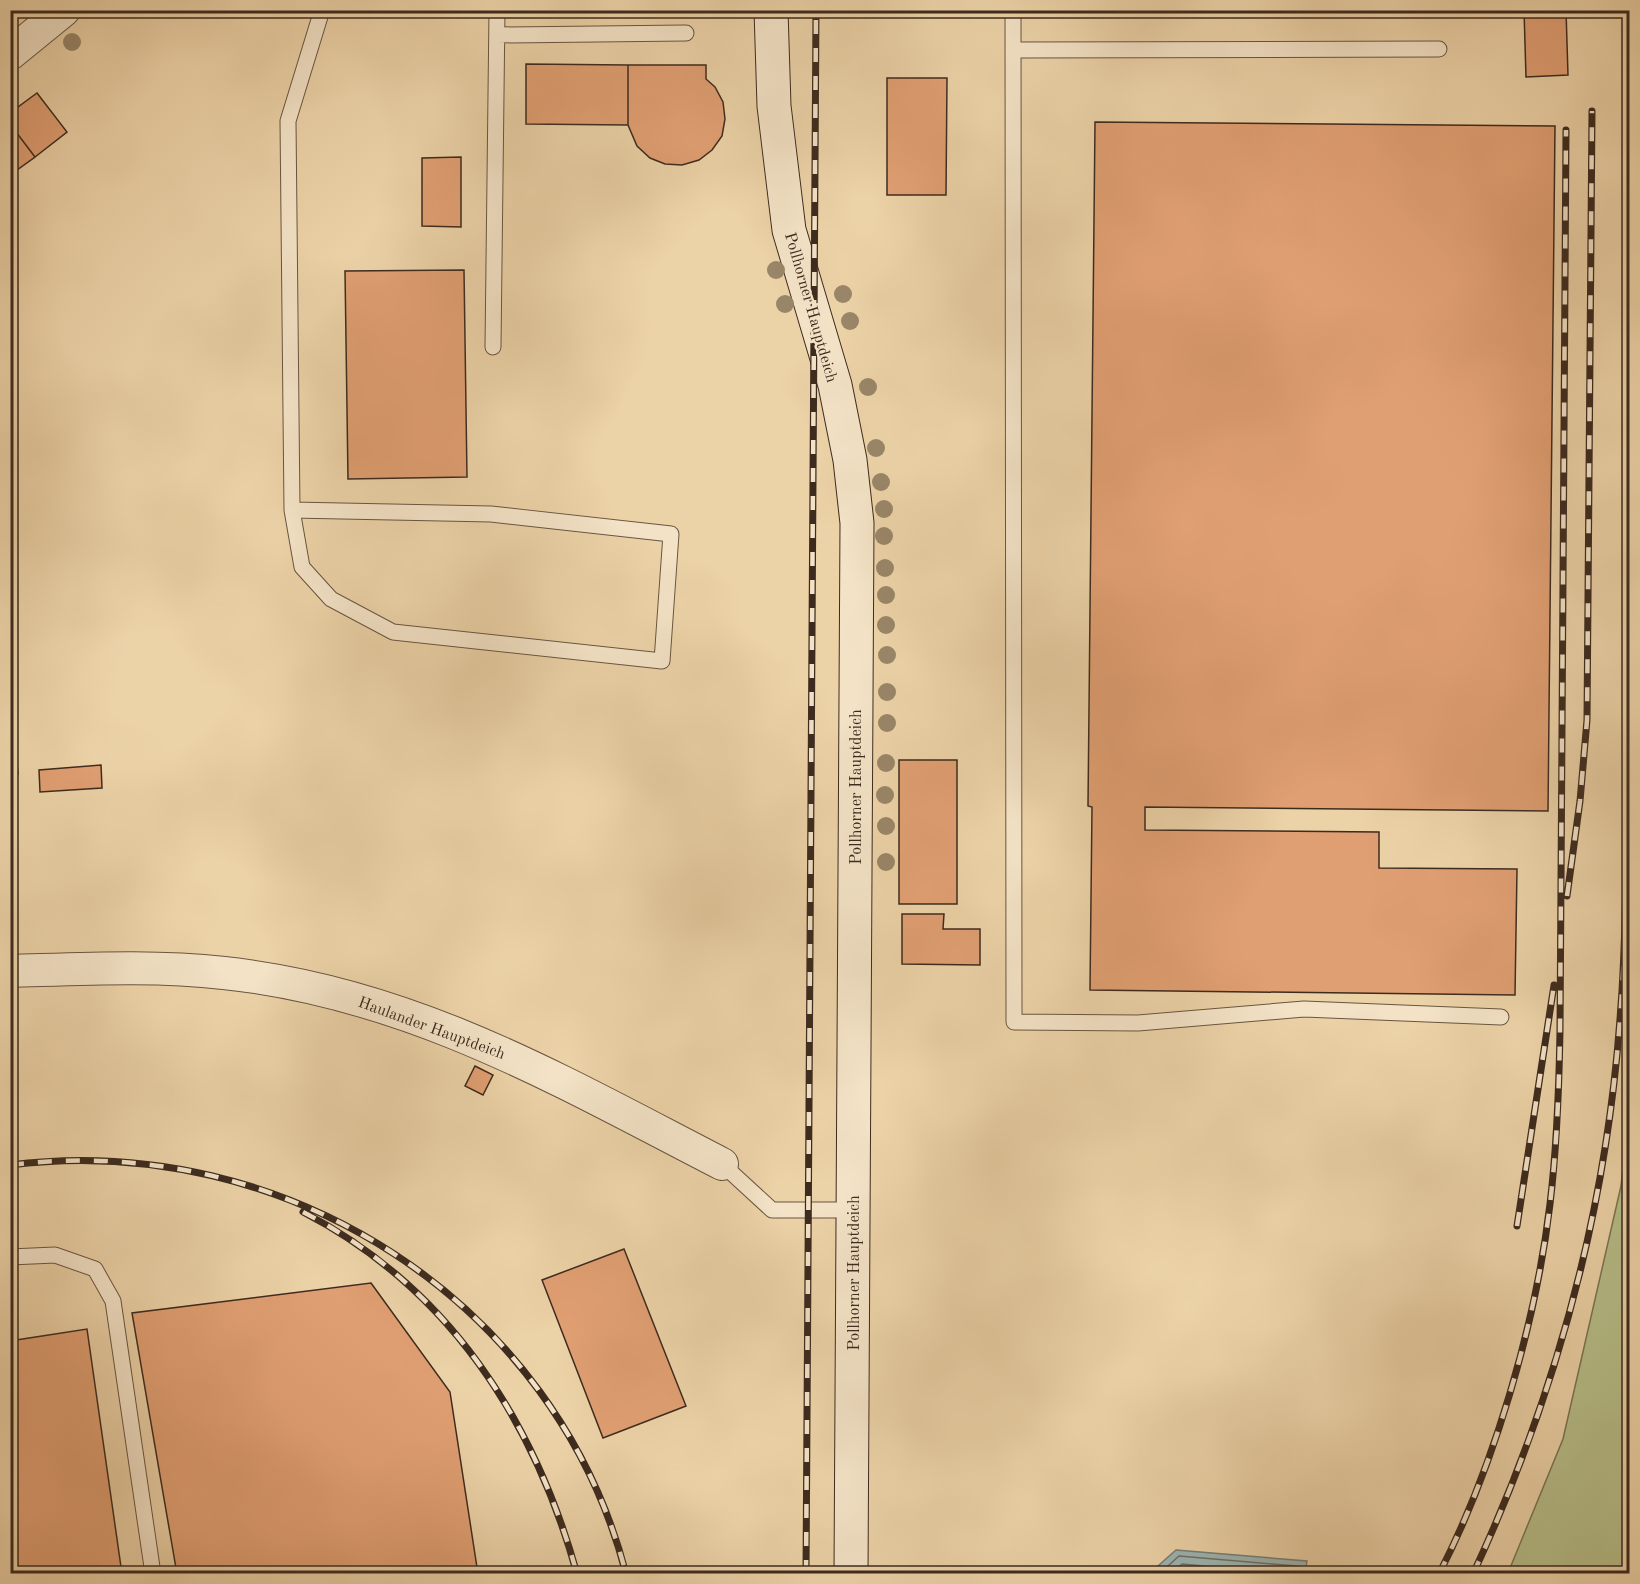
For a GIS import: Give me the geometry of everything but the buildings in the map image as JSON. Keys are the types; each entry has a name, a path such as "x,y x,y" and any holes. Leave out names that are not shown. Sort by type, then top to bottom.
{"main road":[{"name":"Pollhorner Hauptdeich","path":"771,10 774,106 789,230 835,385 850,460 857,523 851,1574"}],"street":[{"path":"10,54 64,10"},
{"name":"Haulander Hauptdeich","path":"10,971 171,969 284,982 342,995 403,1013 524,1061 722,1164"}],"lane":[{"path":"292,510 491,514 671,534 662,661 393,632 331,598 302,567 292,510 288,121 322,10"},
{"path":"493,347 497,10"},
{"path":"1013,10 1014,1022 1138,1023 1304,1009 1501,1017"},
{"path":"497,35 686,33"},
{"path":"1013,50 1439,49"},
{"path":"722,1164 772,1210 853,1210"},
{"path":"10,1257 56,1255 95,1269 113,1301 153,1574"}],"green space":[{"path":"1629,1114 1629,1573 1508,1573 1563,1439 1621,1186"}],"water":[{"path":"1176,1550 1307,1561 1305,1573 1150,1573"}],"railway":[{"path":"806,1574 816,10"},
{"path":"1473,1574 1529,1440 1552,1372 1589,1233 1603,1162 1613,1091 1623,977 1626,893 1627,321 1630,105"},
{"path":"1567,896 1580,801 1587,720 1592,111"},
{"path":"1439,1574 1478,1488 1510,1394 1543,1250 1554,1161 1560,1031 1566,130"},
{"path":"1517,1226 1554,985"},
{"path":"10,1165 113,1161 212,1176 307,1207 395,1254 473,1316 539,1390 591,1477 626,1574"},
{"path":"303,1212 355,1243 401,1278 442,1319 478,1363 510,1411 536,1463 559,1517 577,1574"}]}
